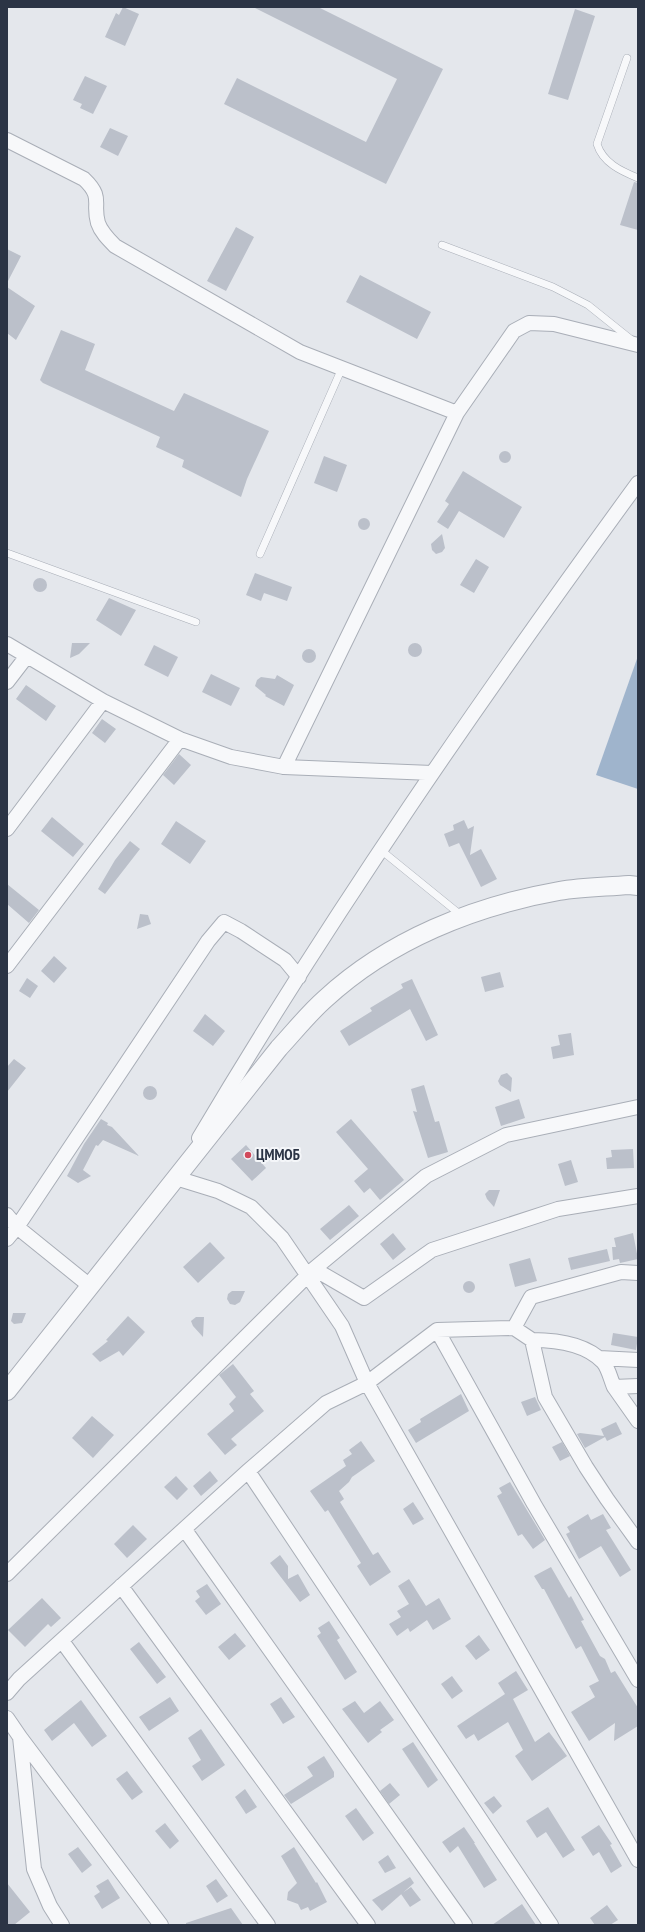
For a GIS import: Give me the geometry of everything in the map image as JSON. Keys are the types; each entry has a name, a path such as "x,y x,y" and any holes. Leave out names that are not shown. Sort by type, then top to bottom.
{"street":[{"path":"7,140 84,179 94,188 97,202 98,222 103,233 115,246 300,352 458,413"},
{"path":"284,767 458,413 514,331 529,323 554,324 638,344"},
{"path":"176,1178 256,1043 432,773 572,573 638,482"},
{"path":"7,644 103,701 180,739 231,757 284,767 432,773"},
{"path":"7,682 27,656"},
{"path":"7,829 103,701"},
{"path":"7,966 180,739"},
{"path":"7,1391 279,1048 325,999 380,956 438,926 500,903 561,890 629,885 638,886"},
{"path":"7,1239 17,1227 208,941 224,922 241,931 285,960 299,977"},
{"path":"7,1574 311,1272 426,1176 506,1135 638,1107"},
{"path":"176,1178 218,1191 251,1207 282,1238 311,1272 342,1326 367,1383 638,1860"},
{"path":"311,1272 364,1298 432,1250 558,1209 638,1196"},
{"path":"7,1215 17,1227 90,1286"},
{"path":"514,1328 531,1297 621,1272 638,1273"},
{"path":"7,1693 19,1679 121,1586 185,1530 248,1471 326,1403 367,1383 437,1330 514,1328 532,1340 558,1340 582,1348 604,1362 614,1387 638,1421"},
{"path":"437,1330 534,1504 638,1680"},
{"path":"532,1340 545,1397 586,1467 638,1542"},
{"path":"599,1358 638,1360"},
{"path":"614,1387 638,1386"},
{"path":"248,1471 551,1925"},
{"path":"185,1530 465,1925"},
{"path":"121,1586 368,1925"},
{"path":"62,1641 268,1925"},
{"path":"7,1718 161,1925"},
{"path":"20,1737 34,1869 50,1906 62,1925"}],"lane":[{"path":"627,58 597,144 599,152 617,169 638,178"},
{"path":"442,245 553,287 588,305 638,344"},
{"path":"260,554 342,368"},
{"path":"7,553 196,622"},
{"path":"382,850 463,917"}],"water":[{"path":"638,656 638,789 596,775"}],"building":[{"path":"123,7 139,14 125,46 105,37 116,13 119,15"},
{"path":"253,7 318,7 443,69 386,184 224,104 237,78 366,142 397,79"},
{"path":"575,9 595,16 568,100 548,94"},
{"path":"85,76 107,86 93,114 80,108 82,104 73,100"},
{"path":"110,128 128,136 118,156 100,147"},
{"path":"634,182 638,183 638,230 620,225"},
{"path":"236,227 254,237 226,291 207,281"},
{"path":"7,249 21,256 7,283"},
{"path":"360,275 431,312 417,339 346,302"},
{"path":"7,287 35,306 16,340 7,333"},
{"path":"61,330 95,344 85,370 174,411 184,393 269,431 247,479 241,497 182,467 184,460 156,447 160,437 43,383 40,380"},
{"path":"503,451 507,451 511,457 507,463 503,463 499,459 499,455"},
{"path":"324,456 347,465 337,492 314,483"},
{"path":"463,471 522,507 504,538 459,511 448,529 437,522 449,504 445,501"},
{"path":"362,518 366,518 370,524 366,530 362,530 358,526 358,522"},
{"path":"442,534 445,548 442,552 436,554 432,550 431,544"},
{"path":"476,559 489,567 474,593 460,585"},
{"path":"255,573 292,587 287,601 264,593 261,601 246,595"},
{"path":"40,578 45,580 47,585 45,590 40,592 35,590 33,585 35,580"},
{"path":"109,598 136,610 121,636 96,620"},
{"path":"72,643 90,643 79,654 70,658"},
{"path":"415,643 420,645 422,650 420,655 415,657 410,655 408,650 410,645"},
{"path":"154,645 178,657 168,677 144,665"},
{"path":"306,649 312,649 316,653 316,659 312,663 306,663 302,659 302,653"},
{"path":"211,674 240,688 231,706 202,692"},
{"path":"277,675 294,685 284,706 265,696 266,695 255,686 257,680 261,677 275,679"},
{"path":"26,685 56,706 46,721 16,699"},
{"path":"102,719 116,729 105,743 92,733"},
{"path":"179,754 191,765 174,785 163,775"},
{"path":"52,817 84,844 73,857 41,831"},
{"path":"464,820 468,829 474,826 470,855 481,849 497,879 481,887 459,843 449,847 444,834 454,830 453,825"},
{"path":"176,821 206,841 190,864 161,844"},
{"path":"130,841 140,849 105,894 98,889 115,860"},
{"path":"7,884 39,910 29,923 7,904"},
{"path":"140,914 148,915 151,924 137,929"},
{"path":"54,956 67,968 54,983 41,971"},
{"path":"500,972 504,987 485,992 481,977"},
{"path":"27,978 38,986 30,998 19,991"},
{"path":"412,979 438,1035 426,1041 410,1009 349,1046 340,1031 372,1011 370,1008 403,988 401,984"},
{"path":"205,1014 225,1031 213,1046 193,1031"},
{"path":"571,1033 574,1055 553,1059 551,1047 560,1045 558,1035"},
{"path":"14,1059 26,1068 7,1092 7,1067"},
{"path":"507,1073 512,1078 511,1092 500,1085 498,1081 501,1075"},
{"path":"424,1085 435,1122 439,1121 448,1152 428,1158 413,1111 417,1112 411,1089"},
{"path":"150,1086 155,1088 157,1093 155,1098 150,1100 145,1098 143,1093 145,1088"},
{"path":"519,1099 525,1118 501,1126 495,1107"},
{"path":"101,1119 108,1123 107,1125 112,1127 139,1156 103,1140 98,1146 96,1145 83,1170 91,1176 78,1183 67,1176 84,1144"},
{"path":"351,1119 404,1180 380,1200 370,1188 364,1193 354,1181 368,1169 336,1132"},
{"path":"246,1145 266,1168 252,1181 231,1159"},
{"path":"633,1149 634,1168 607,1169 606,1158 612,1157 611,1150"},
{"path":"571,1160 578,1182 565,1186 558,1164"},
{"path":"489,1190 500,1190 494,1207 487,1199 485,1194"},
{"path":"349,1205 359,1216 330,1240 320,1229"},
{"path":"393,1233 406,1249 393,1260 380,1244"},
{"path":"633,1233 638,1259 620,1263 619,1259 613,1260 612,1247 616,1247 614,1238"},
{"path":"210,1242 225,1258 198,1283 183,1267"},
{"path":"607,1249 610,1261 571,1270 568,1258"},
{"path":"530,1258 537,1281 515,1287 509,1264"},
{"path":"471,1281 474,1282 474,1292 467,1293 464,1292 463,1285 464,1282"},
{"path":"232,1291 245,1291 240,1302 235,1305 230,1304 227,1299 228,1294"},
{"path":"13,1313 26,1313 22,1323 14,1324 11,1321"},
{"path":"128,1316 145,1332 123,1356 119,1351 100,1362 92,1354 108,1341 106,1340"},
{"path":"196,1317 204,1317 203,1337 193,1326 191,1321"},
{"path":"613,1333 638,1337 636,1350 611,1345"},
{"path":"233,1364 254,1391 250,1394 264,1411 231,1439 237,1445 225,1455 207,1434 234,1411 229,1404 236,1397 219,1375"},
{"path":"461,1394 469,1411 416,1443 408,1430 421,1422 420,1419"},
{"path":"535,1397 541,1410 527,1416 521,1402"},
{"path":"92,1416 114,1435 93,1458 72,1438"},
{"path":"616,1422 622,1434 607,1441 605,1437 585,1448 577,1434 580,1433 604,1436 601,1429"},
{"path":"361,1441 375,1461 352,1477 349,1482 339,1491 344,1499 340,1502 373,1555 378,1552 391,1572 370,1586 357,1566 361,1563 328,1510 325,1512 310,1491 346,1466 343,1460 352,1454 349,1450"},
{"path":"562,1442 570,1456 560,1461 552,1447"},
{"path":"210,1471 218,1481 201,1496 193,1486"},
{"path":"176,1476 188,1489 177,1500 164,1487"},
{"path":"510,1482 545,1540 533,1549 522,1534 518,1536 497,1496 502,1493 499,1488"},
{"path":"413,1502 424,1519 413,1525 403,1509"},
{"path":"588,1514 591,1520 603,1514 611,1528 606,1530 631,1570 620,1577 601,1546 579,1559 566,1534 570,1532 567,1527"},
{"path":"133,1525 147,1539 127,1558 114,1544"},
{"path":"280,1555 288,1566 288,1579 298,1574 310,1595 300,1602 270,1563"},
{"path":"551,1567 569,1598 571,1596 584,1620 581,1621 600,1656 605,1659 611,1673 615,1671 638,1708 638,1726 614,1741 615,1723 589,1741 571,1712 595,1697 589,1686 599,1681 581,1646 576,1649 544,1589 542,1589 534,1576"},
{"path":"409,1579 426,1606 439,1598 451,1619 433,1630 427,1620 410,1632 408,1628 397,1636 389,1624 401,1617 397,1611 409,1604 398,1586"},
{"path":"207,1584 221,1604 206,1615 195,1601 200,1597 196,1591"},
{"path":"42,1598 61,1618 51,1627 48,1624 25,1647 8,1630"},
{"path":"329,1621 340,1638 337,1640 357,1672 345,1680 317,1636 321,1633 318,1628"},
{"path":"235,1633 246,1646 229,1660 218,1647"},
{"path":"479,1635 490,1650 476,1660 465,1646"},
{"path":"139,1642 166,1677 157,1684 130,1649"},
{"path":"516,1671 528,1690 513,1699 535,1742 549,1732 567,1756 532,1781 515,1756 523,1750 508,1722 478,1741 474,1734 466,1739 457,1726 505,1694 498,1683"},
{"path":"452,1676 463,1691 452,1699 441,1684"},
{"path":"170,1697 179,1711 149,1731 139,1717"},
{"path":"281,1697 295,1717 283,1724 270,1704"},
{"path":"81,1700 107,1736 92,1747 74,1723 52,1741 44,1730"},
{"path":"355,1701 364,1713 380,1701 394,1720 380,1730 382,1732 368,1743 342,1709"},
{"path":"201,1729 225,1765 202,1781 192,1766 201,1760 188,1738"},
{"path":"413,1742 438,1780 428,1788 402,1749"},
{"path":"324,1756 334,1772 334,1777 291,1804 284,1795 313,1776 307,1767"},
{"path":"127,1771 143,1792 132,1800 116,1779"},
{"path":"390,1783 400,1795 389,1804 380,1791"},
{"path":"245,1789 257,1807 246,1814 235,1797"},
{"path":"494,1796 502,1806 493,1814 484,1803"},
{"path":"548,1807 575,1850 563,1858 546,1832 537,1838 526,1821"},
{"path":"356,1808 374,1833 363,1841 345,1816"},
{"path":"165,1823 179,1841 170,1849 155,1831"},
{"path":"599,1825 612,1844 610,1845 622,1866 611,1873 599,1852 593,1856 581,1837"},
{"path":"464,1827 497,1880 484,1888 458,1846 450,1853 442,1842"},
{"path":"78,1847 92,1865 82,1873 68,1854"},
{"path":"294,1847 316,1883 317,1882 327,1902 310,1911 308,1907 301,1910 298,1904 287,1900 288,1892 297,1883 281,1856"},
{"path":"388,1855 396,1868 385,1873 378,1862"},
{"path":"410,1877 414,1883 382,1911 372,1900"},
{"path":"108,1879 120,1898 102,1909 94,1896 100,1892 96,1886"},
{"path":"216,1879 228,1896 217,1903 206,1886"},
{"path":"7,1883 30,1912 14,1925 7,1925"},
{"path":"411,1887 421,1900 410,1907 401,1894"},
{"path":"522,1904 536,1925 492,1925"},
{"path":"607,1905 618,1920 610,1925 595,1925 590,1918"},
{"path":"231,1908 243,1925 186,1925 186,1923"}],"place":[{"name":"ЦММОБ","path":"248,1155"}]}
